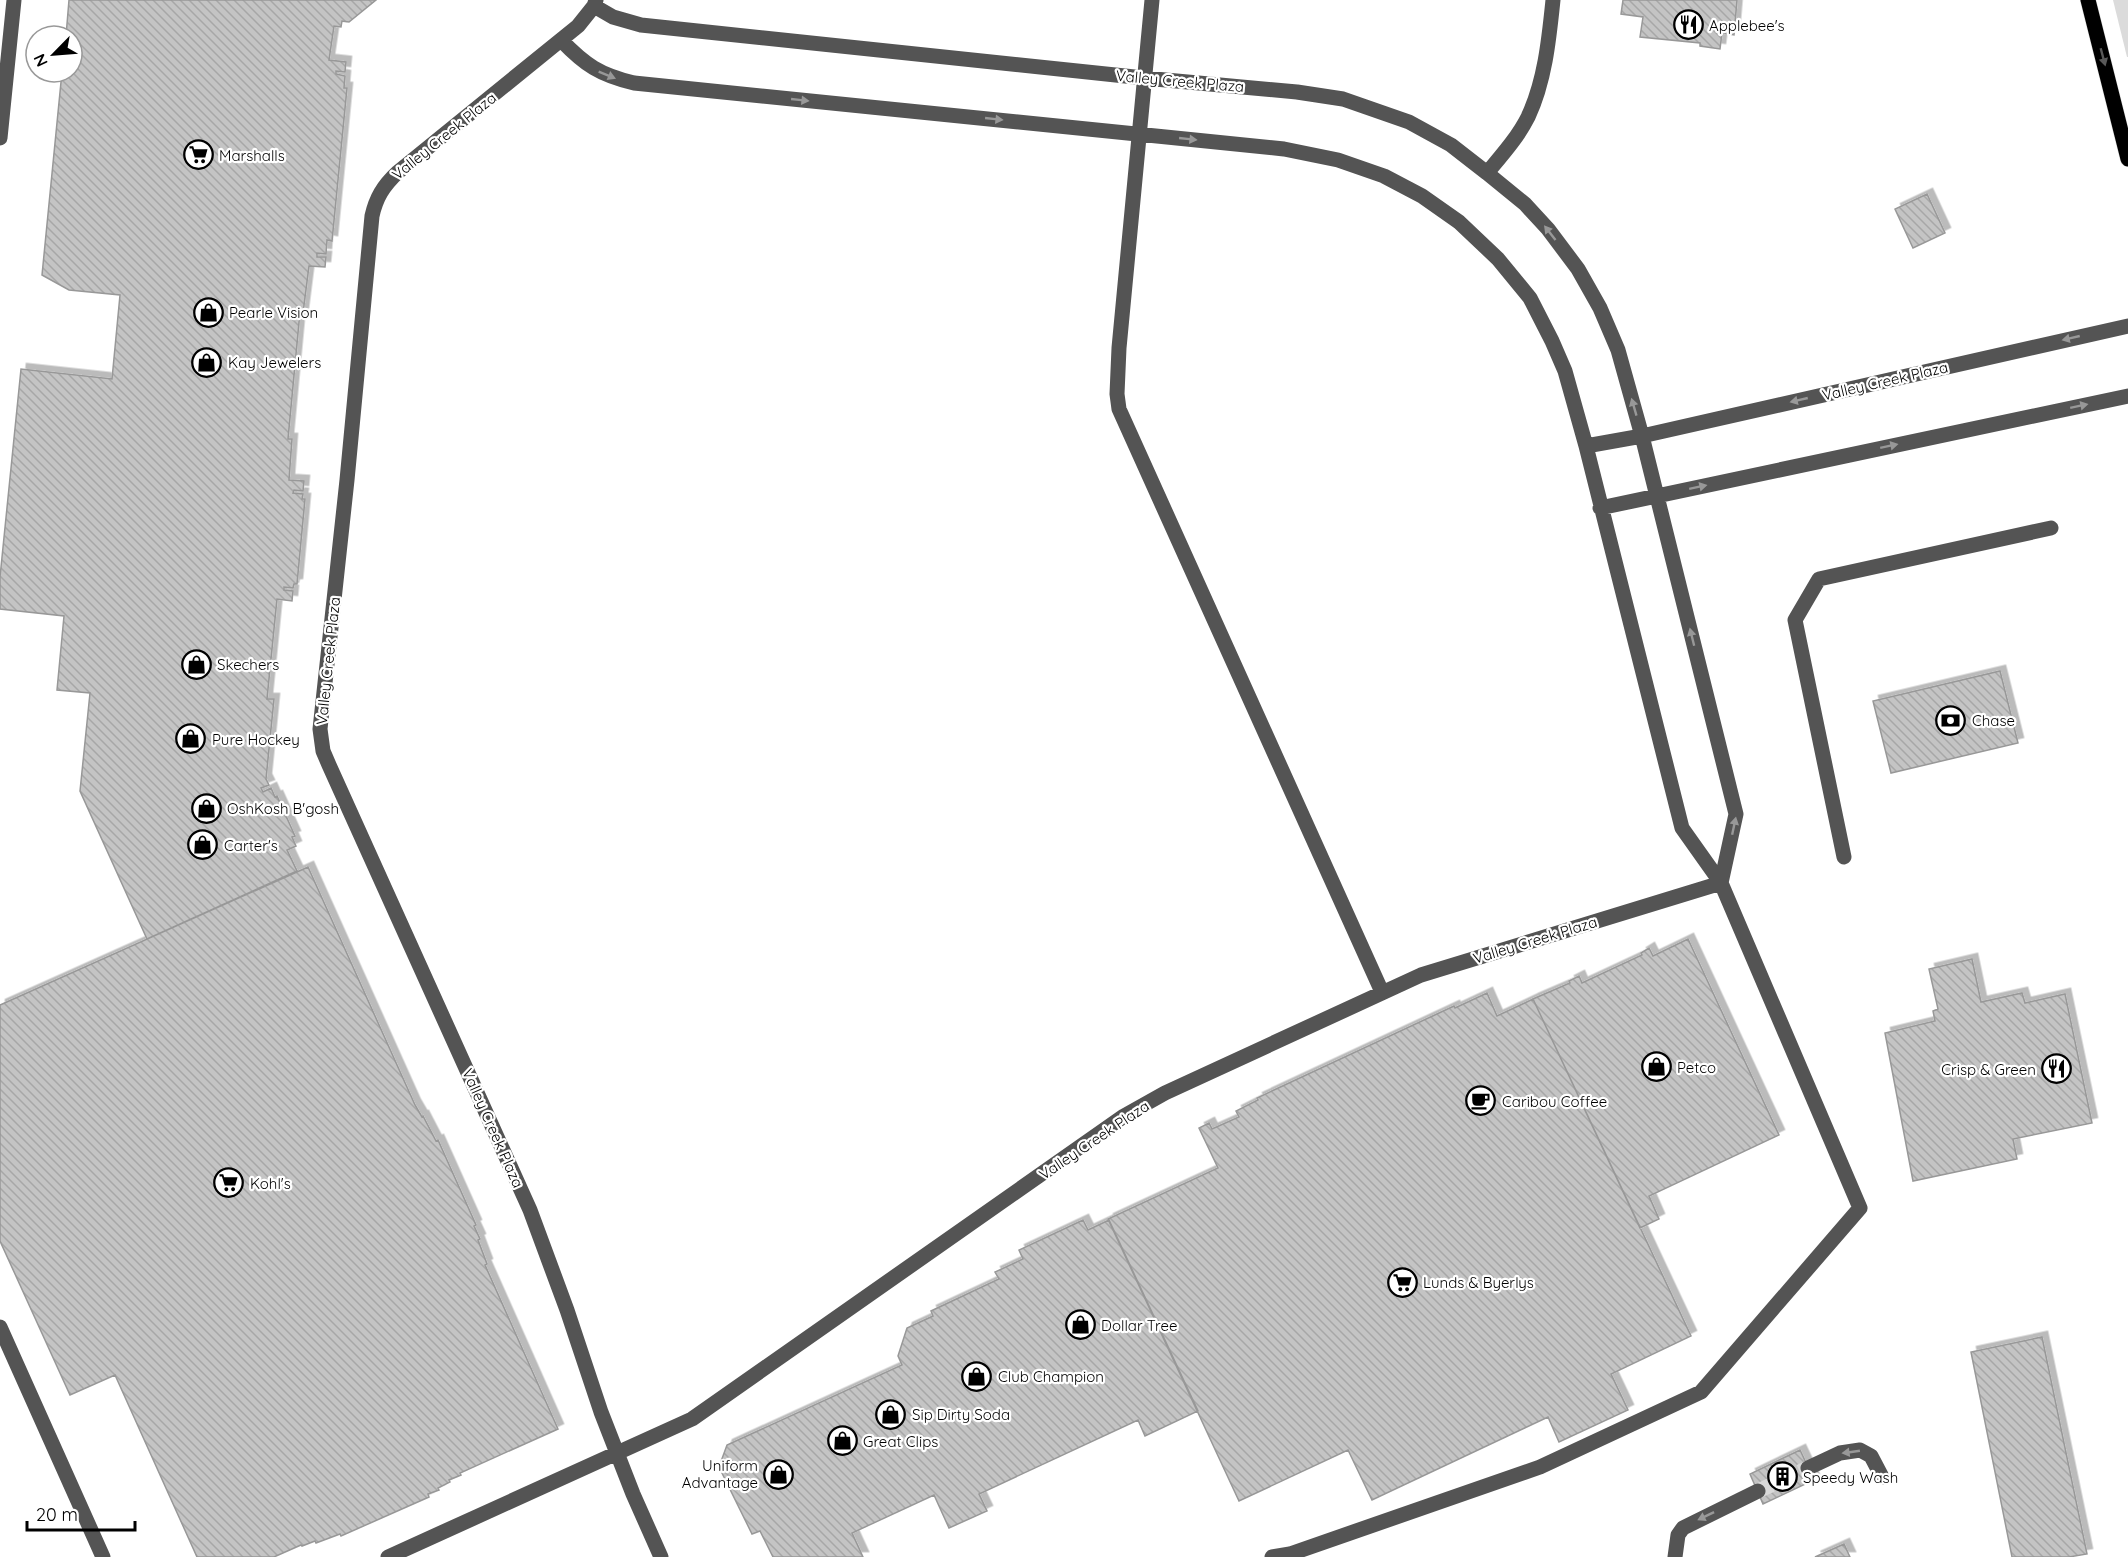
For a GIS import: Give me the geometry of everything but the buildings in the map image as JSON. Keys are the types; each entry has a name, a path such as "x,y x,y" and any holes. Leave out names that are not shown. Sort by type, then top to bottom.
{"main road":[{"path":"2088,0 2128,159"}],"street":[{"path":"0,138 14,0"},
{"path":"1152,0 1119,348 1117,394 1119,409 1382,992"},
{"path":"1487,173 1519,132 1534,102 1545,58 1553,0"},
{"name":"Valley Creek Plaza","path":"617,1454 680,1426 707,1409 1145,1104 1421,975 1721,883 1736,814 1642,436 1618,350 1600,308 1578,269 1548,229 1525,204 1451,145 1409,122 1343,99 1297,92 641,25 613,17 595,3 578,26 398,172 383,188 375,205 320,729 323,751 537,1228 617,1454 661,1557"},
{"path":"561,40 585,63 601,74 634,84 1284,149 1338,160 1384,177 1422,196 1458,222 1498,259 1530,298 1552,341 1565,371 1586,446 1682,828 1721,883 1860,1208 1701,1392 1540,1467 1290,1554 1272,1557"},
{"name":"Valley Creek Plaza","path":"1586,446 1642,436 2128,326"},
{"path":"1600,508 2128,396"},
{"path":"1845,857 1795,620 1819,579 2051,528"},
{"path":"0,1327 103,1557"},
{"path":"1808,1468 1840,1453 1860,1450 1871,1456 1882,1477"},
{"path":"388,1557 617,1454"},
{"path":"1675,1557 1678,1535 1683,1527 1758,1491"}],"shaded area":[{"path":"2113,0 2128,0 2128,57 2127,57"}],"tunnel":[{"path":"1758,1491 1808,1468"}],"place":[{"name":"Applebee's","path":"1688,25"},
{"name":"Marshalls","path":"198,155"},
{"name":"Pearle Vision","path":"208,312"},
{"name":"Kay Jewelers","path":"207,362"},
{"name":"Skechers","path":"196,664"},
{"name":"Chase","path":"1951,720"},
{"name":"Pure Hockey","path":"191,739"},
{"name":"OshKosh B'gosh","path":"206,808"},
{"name":"Carter's","path":"203,845"},
{"name":"Petco","path":"1656,1067"},
{"name":"Crisp & Green","path":"2057,1069"},
{"name":"Caribou Coffee","path":"1481,1101"},
{"name":"Kohl's","path":"229,1183"},
{"name":"Lunds & Byerlys","path":"1402,1282"},
{"name":"Dollar Tree","path":"1080,1325"},
{"name":"Club Champion","path":"977,1376"},
{"name":"Sip Dirty Soda","path":"891,1414"},
{"name":"Great Clips","path":"842,1441"},
{"name":"Uniform Advantage","path":"779,1474"},
{"name":"Speedy Wash","path":"1782,1477"}]}
